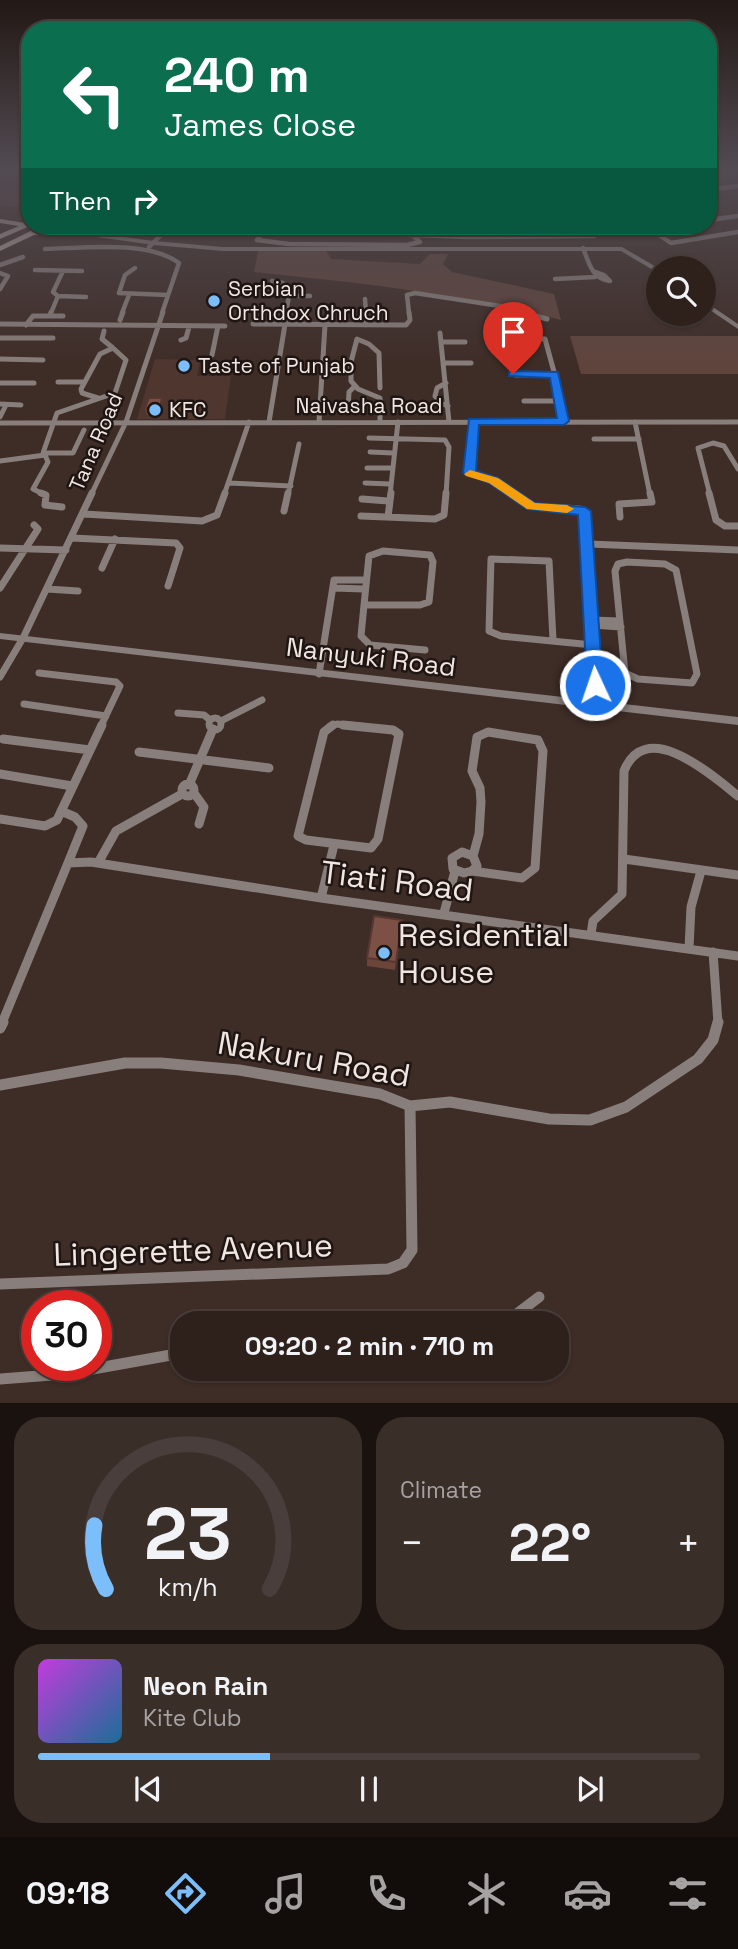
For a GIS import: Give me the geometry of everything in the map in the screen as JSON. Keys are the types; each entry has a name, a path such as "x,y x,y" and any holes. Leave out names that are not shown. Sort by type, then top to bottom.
{"main road":[{"path":"0,249 24,237"}],"street":[{"path":"123,236 223,249 626,249 646,263"},
{"path":"45,249 145,251 160,236"},
{"path":"258,236 257,240 285,244 419,242 413,236"},
{"path":"424,236 593,236"},
{"path":"662,236 671,243 711,236"},
{"path":"436,237 437,249"},
{"path":"555,279 594,274 583,248"},
{"name":"Tana Road","path":"0,677 23,638 126,422 159,327 178,261 166,254 145,251"},
{"path":"0,265 23,257"},
{"path":"35,270 79,271 79,262"},
{"path":"135,268 127,273 119,290 121,294 168,295"},
{"path":"63,271 53,292 58,296 86,297"},
{"path":"0,274 8,276 0,289"},
{"path":"269,422 290,296 288,286 272,281"},
{"path":"253,324 408,324 407,296 412,293 500,306 547,319"},
{"path":"120,320 129,295"},
{"path":"50,316 58,296"},
{"path":"290,296 310,296"},
{"path":"365,299 366,325"},
{"path":"716,311 738,327"},
{"path":"26,325 33,316 63,316"},
{"path":"319,422 325,325"},
{"path":"1,326 226,326"},
{"path":"212,355 218,326"},
{"path":"181,340 186,338 189,327"},
{"path":"62,507 45,505 46,495 33,489 48,462 43,449 59,412 115,393 126,360 102,339 104,331"},
{"path":"440,333 449,422"},
{"path":"514,337 544,338 562,401 564,421"},
{"path":"0,338 53,338"},
{"path":"380,388 379,353 369,344 357,339 352,351 351,380 355,386 380,398 380,422"},
{"path":"442,342 465,342"},
{"path":"98,398 82,392 84,382 89,372 97,365 100,354 113,348"},
{"path":"0,359 43,360"},
{"path":"445,363 471,363"},
{"path":"509,363 514,374 554,375"},
{"path":"58,382 84,382"},
{"path":"0,383 34,383"},
{"path":"446,383 436,388 435,396 440,403 448,406"},
{"path":"348,409 349,393 355,386"},
{"path":"524,401 562,401"},
{"path":"0,417 3,405 21,404"},
{"path":"84,514 202,521 216,515 249,422"},
{"path":"388,517 391,468 400,422"},
{"path":"473,422 469,469 471,475 493,481 532,506 583,510 586,515 596,706"},
{"path":"620,517 619,504 652,502 635,422"},
{"name":"Naivasha Road","path":"0,423 738,422"},
{"path":"0,461 73,453 83,430"},
{"path":"361,516 435,520 444,515 449,445 442,439 369,438"},
{"path":"594,439 639,439"},
{"path":"284,511 299,444"},
{"path":"738,469 729,447 704,444 698,447 716,520 725,526 738,526"},
{"path":"370,452 393,453"},
{"path":"368,468 391,468"},
{"path":"229,483 291,486"},
{"path":"365,483 390,484"},
{"path":"362,499 388,501"},
{"path":"0,588 37,528 34,525"},
{"path":"72,538 170,542 179,545 168,586"},
{"path":"102,568 115,539"},
{"path":"589,544 738,550"},
{"path":"0,548 66,550"},
{"path":"363,605 426,603 431,598 433,560 427,553 376,552 368,559 364,584 361,636 365,642 425,650"},
{"path":"553,640 548,560 491,559 489,631 501,636 593,645"},
{"path":"618,564 665,564 674,568 696,680 690,684 628,676 623,666 621,624 615,571 618,564"},
{"path":"319,674 334,584 364,584"},
{"path":"47,589 78,591"},
{"path":"591,622 621,624"},
{"name":"Nanyuki Road","path":"0,636 738,722"},
{"path":"0,820 45,825 55,822 120,689 118,682 39,673"},
{"path":"95,863 116,831 191,789 212,725 262,700"},
{"path":"24,704 106,716"},
{"path":"178,713 204,715 212,725"},
{"path":"337,724 397,731 398,744 376,844 367,849 334,845 302,839 297,834 324,732 331,725 337,724"},
{"path":"455,871 522,878 535,868 543,751 538,740 488,732 477,737 472,771 480,788 481,802 479,834 473,856 477,866 472,871"},
{"path":"3,739 90,750"},
{"path":"591,934 593,921 621,896 624,859 624,771 626,761 632,755 648,750 680,755 690,759 738,796"},
{"path":"139,752 269,768"},
{"path":"0,774 72,786"},
{"path":"191,789 204,807 199,824"},
{"path":"0,1028 83,826 80,820 61,811"},
{"path":"321,898 334,845"},
{"path":"444,913 455,871 451,864 454,855 466,852 473,856"},
{"path":"624,859 738,875"},
{"name":"Tiati Road","path":"68,863 95,863 321,898 738,956"},
{"path":"689,948 691,907 701,871"},
{"name":"Nakuru Road","path":"0,1085 125,1063 161,1063 239,1070 380,1094 410,1106 450,1102 549,1119 590,1120 626,1107 698,1059 716,1036 718,1026 713,952"},
{"name":"Lingerette Avenue","path":"0,1284 388,1269 405,1262 412,1250 410,1106"},
{"path":"521,1311 539,1297"},
{"path":"0,1379 65,1374 170,1355"}],"shaded area":[{"path":"326,250 331,259 420,264 430,254 448,254 443,264 452,272 554,294 561,320 447,296 254,272 258,251"},
{"path":"570,336 738,336 738,374 581,374"},
{"path":"155,359 200,360 197,376 231,376 225,419 137,419"}],"building":[{"path":"149,398 162,398 160,408 145,408"},
{"name":"Residential House","path":"374,916 402,920 396,962 367,958"}],"slow traffic":[{"path":"470,474 493,481 527,505 567,509"}],"place":[{"name":"Serbian Orthdox Chruch","path":"214,301"},
{"name":"Taste of Punjab","path":"184,366"},
{"name":"KFC","path":"155,410"},
{"name":"Residential House","path":"384,953"}],"route":[{"path":"513,374 554,375 562,401 564,421 473,422 470,473 493,481 527,505 585,511 595,685"}]}
